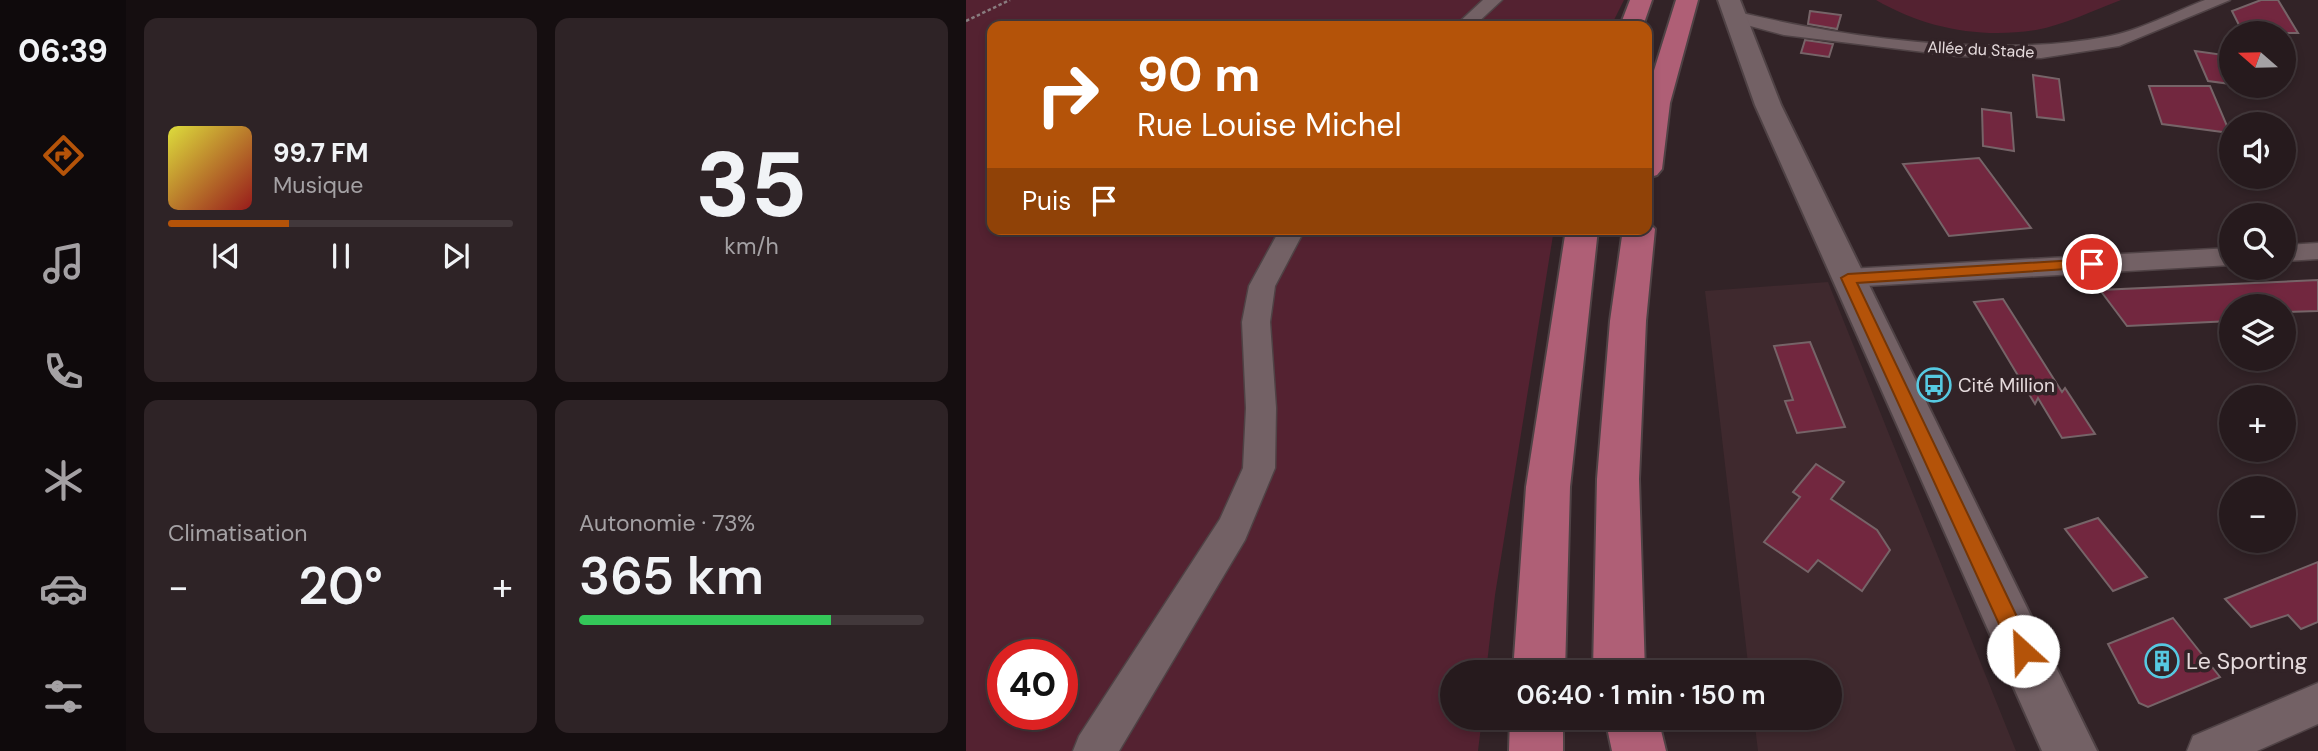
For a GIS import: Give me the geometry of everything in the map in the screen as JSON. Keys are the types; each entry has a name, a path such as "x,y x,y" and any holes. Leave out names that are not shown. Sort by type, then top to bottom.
{"main road":[{"path":"1634,21 1641,0"},
{"path":"1652,136 1657,103 1687,0"},
{"path":"1540,660 1548,487 1581,235"},
{"path":"1620,660 1618,479 1628,321 1638,235"},
{"path":"1536,751 1537,730"},
{"path":"1619,730 1620,751"},
{"path":"1635,730 1639,751"}],"street":[{"path":"1470,21 1493,0"},
{"name":"Allée du Stade","path":"1746,13 1784,30 1957,50 2041,52 2112,42 2221,0"},
{"path":"1746,13 1768,105 2070,751"},
{"path":"1094,751 1233,529 1259,468 1261,408 1256,322 1262,286 1290,235"},
{"path":"2296,252 2318,251"},
{"path":"1848,278 2219,257"},
{"path":"2208,751 2318,703"}],"path":[{"path":"966,21 1010,0"}],"shaded area":[{"path":"966,0 1624,0 1614,21 987,21 987,235 1553,235 1495,595 1487,660 1440,660 1440,730 1481,730 1478,751 966,751"},
{"path":"1876,0 2121,0 2047,28 1994,33 1933,24 1894,10"},
{"path":"1828,282 2016,751 1758,751 1755,730 1842,730 1842,660 1748,660 1705,291"}],"building":[{"path":"2261,0 2278,0 2291,21 2237,21 2232,11"},
{"path":"1810,11 1841,15 1837,29 1808,24"},
{"path":"1805,40 1833,44 1829,57 1801,53"},
{"path":"2195,51 2219,54 2219,82 2208,81"},
{"path":"2033,75 2059,79 2064,120 2037,117"},
{"path":"2149,86 2210,86 2221,112 2219,132 2162,124"},
{"path":"1982,109 2011,113 2014,151 1983,146"},
{"path":"1979,158 2031,228 1949,236 1903,164"},
{"path":"2318,280 2318,311 2296,312 2296,294 2219,294 2219,322 2127,326 2100,290"},
{"path":"2003,299 2062,392 2065,388 2095,434 2062,438 2038,398 2035,404 1974,302"},
{"path":"1810,342 1845,427 1797,433 1785,401 1793,400 1774,346"},
{"path":"1816,464 1844,482 1831,499 1877,530 1890,550 1862,591 1818,560 1808,572 1764,542 1800,497 1793,492"},
{"path":"2098,518 2147,577 2113,591 2065,529"},
{"path":"2318,562 2318,622 2301,629 2288,615 2251,627 2225,599"},
{"name":"Le Sporting","path":"2173,618 2220,677 2148,707 2139,703 2108,644"}],"place":[{"name":"Cité Million","path":"1934,385"},
{"name":"Le Sporting","path":"2162,661"}],"route":[{"path":"2023,651 1848,278 2092,264"}]}
